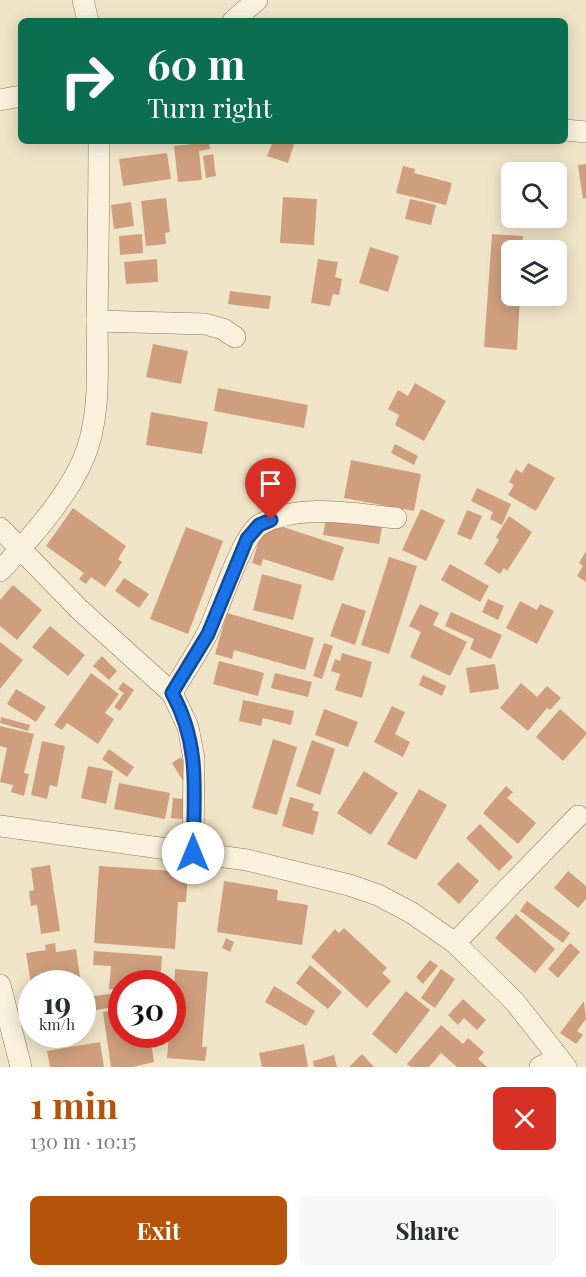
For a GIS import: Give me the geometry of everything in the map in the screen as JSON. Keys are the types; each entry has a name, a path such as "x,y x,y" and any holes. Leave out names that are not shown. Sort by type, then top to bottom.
{"street":[{"path":"83,0 87,18"},
{"path":"237,18 257,0"},
{"path":"0,100 18,97"},
{"path":"568,130 586,132"},
{"path":"0,571 66,489 82,463 92,434 96,389 99,144"},
{"path":"97,321 205,324 223,329 235,337"},
{"path":"172,693 208,634 247,539 259,525 284,516 328,511 396,518"},
{"path":"0,528 80,610 172,693 188,727 192,749 193,853"},
{"path":"455,943 578,816"},
{"path":"0,826 247,860 349,885 378,895 412,913 455,943 515,1002 563,1063 540,1067"},
{"path":"0,985 21,1067"}],"building":[{"path":"209,144 210,149 199,151 202,180 178,182 174,146"},
{"path":"272,144 294,144 288,163 267,156"},
{"path":"167,153 171,179 123,186 119,159"},
{"path":"213,154 216,176 206,178 203,156"},
{"path":"586,164 586,198 583,199 578,165"},
{"path":"403,166 415,169 414,173 452,183 446,205 396,193"},
{"path":"283,197 317,199 314,245 280,243"},
{"path":"166,198 170,232 165,233 166,244 146,246 141,201"},
{"path":"410,199 436,205 431,225 405,219"},
{"path":"131,202 134,226 114,229 111,205"},
{"path":"142,234 143,253 120,255 119,236"},
{"path":"492,234 523,236 523,240 501,240 501,306 519,306 517,350 484,347"},
{"path":"370,247 399,256 388,292 359,283"},
{"path":"157,259 158,282 126,284 124,262"},
{"path":"318,259 338,262 335,277 342,279 339,295 333,294 330,306 311,303"},
{"path":"230,291 271,296 269,309 228,304"},
{"path":"153,344 188,351 181,384 146,377"},
{"path":"415,383 446,401 424,441 395,425 399,415 388,409 398,390 408,396"},
{"path":"218,388 308,405 304,428 214,411"},
{"path":"151,412 208,422 202,454 146,445"},
{"path":"395,444 418,456 414,465 391,453"},
{"path":"351,460 421,474 414,511 344,498"},
{"path":"528,463 555,478 536,511 508,495 514,485 509,482 516,469 522,473"},
{"path":"477,488 511,504 502,525 490,519 493,512 471,501"},
{"path":"73,508 126,546 118,559 122,562 105,587 91,577 86,584 79,579 84,573 46,546"},
{"path":"421,509 445,520 426,561 402,550"},
{"path":"467,510 482,516 471,540 457,534"},
{"path":"327,513 383,522 379,544 323,535"},
{"path":"509,516 532,532 507,571 504,568 500,574 484,564 499,540 496,537"},
{"path":"265,521 344,547 333,581 263,559 261,566 252,563"},
{"path":"186,527 223,541 188,634 150,619"},
{"path":"586,551 586,582 577,576 583,566 579,563"},
{"path":"389,557 417,566 389,654 361,645"},
{"path":"450,564 489,586 480,602 441,580"},
{"path":"262,574 302,585 293,620 253,610"},
{"path":"124,578 149,594 139,608 115,591"},
{"path":"13,585 42,610 17,640 0,626 0,600"},
{"path":"488,599 504,606 498,620 482,612"},
{"path":"520,601 537,610 540,604 554,611 537,644 506,628"},
{"path":"342,603 366,611 355,645 330,636"},
{"path":"420,604 439,613 433,625 467,642 450,676 410,657 421,632 409,626"},
{"path":"451,612 502,635 491,659 470,649 474,639 445,626"},
{"path":"227,613 314,638 305,670 234,650 232,659 215,654"},
{"path":"50,626 85,655 68,676 32,647"},
{"path":"0,642 23,660 0,689"},
{"path":"324,643 333,646 322,679 313,676"},
{"path":"342,653 372,662 362,698 335,690 340,674 331,671 335,659 340,661"},
{"path":"102,656 117,671 109,680 93,666"},
{"path":"219,661 264,673 258,696 213,684"},
{"path":"495,664 499,689 470,693 466,668"},
{"path":"91,673 119,694 105,713 114,719 98,744 67,723 62,730 54,725"},
{"path":"275,673 312,682 308,697 271,688"},
{"path":"423,675 446,686 442,696 419,685"},
{"path":"123,682 134,690 120,711 114,707 124,693 118,689"},
{"path":"521,683 537,697 547,686 561,698 550,710 547,708 528,731 500,708"},
{"path":"16,689 46,707 36,722 7,704"},
{"path":"243,700 294,711 291,725 263,718 261,726 239,721"},
{"path":"392,706 405,712 395,734 410,742 403,757 374,742"},
{"path":"324,709 358,722 348,747 315,735"},
{"path":"560,709 586,732 586,735 563,761 536,737"},
{"path":"1,717 30,725 28,731 0,723"},
{"path":"0,726 34,734 24,773 29,774 24,796 11,792 13,785 0,782 7,748 0,746"},
{"path":"273,739 297,747 277,815 252,808"},
{"path":"312,740 335,749 320,795 296,786"},
{"path":"42,741 65,746 57,787 50,785 47,799 31,795"},
{"path":"109,749 134,767 127,777 102,759"},
{"path":"181,757 191,776 183,781 172,763"},
{"path":"88,766 113,771 106,804 81,798"},
{"path":"364,771 398,793 371,835 337,813"},
{"path":"119,783 170,793 165,819 114,809"},
{"path":"506,786 513,792 507,798 536,823 518,844 483,813"},
{"path":"419,789 447,805 416,860 387,844"},
{"path":"290,797 314,804 312,810 319,812 313,835 282,826"},
{"path":"173,798 185,799 183,819 171,818"},
{"path":"480,824 513,857 499,871 466,838"},
{"path":"458,862 479,881 459,904 437,884"},
{"path":"50,865 60,931 41,934 37,905 31,906 29,891 34,890 31,868"},
{"path":"99,866 188,872 186,902 178,902 175,949 94,943"},
{"path":"568,871 586,886 586,899 578,908 554,888"},
{"path":"224,881 278,890 277,900 308,905 302,945 217,932"},
{"path":"527,901 570,933 563,943 520,911"},
{"path":"516,914 555,949 535,973 495,938"},
{"path":"344,928 387,968 382,973 391,981 367,1008 311,957 335,929 339,933"},
{"path":"226,938 234,942 230,952 222,948"},
{"path":"55,943 56,952 76,949 79,970 29,970 26,953 46,950 45,945"},
{"path":"570,943 580,952 558,978 548,969"},
{"path":"94,951 162,956 161,970 111,970 111,966 93,965"},
{"path":"430,960 438,966 423,984 416,977"},
{"path":"310,965 342,992 328,1009 296,983"},
{"path":"441,969 455,979 435,1008 421,998"},
{"path":"186,970 208,972 202,1047 207,1047 205,1061 167,1058 168,1048 186,1048"},
{"path":"274,986 315,1011 306,1026 265,1002"},
{"path":"406,991 430,1010 396,1054 372,1034"},
{"path":"108,994 108,1008 96,1010 96,996"},
{"path":"463,999 486,1020 477,1030 464,1018 458,1025 448,1015"},
{"path":"584,1001 586,1019 577,1031 583,1035 576,1044 560,1033"},
{"path":"108,1011 108,1046 103,1012"},
{"path":"441,1025 463,1044 468,1038 484,1052 478,1059 487,1067 457,1067 441,1053 429,1067 411,1067 407,1064"},
{"path":"100,1042 104,1067 50,1067 47,1051 65,1048 96,1048 96,1043"},
{"path":"304,1044 308,1067 262,1067 259,1053"},
{"path":"108,1048 152,1048 154,1062 133,1067 111,1067"},
{"path":"362,1054 374,1067 349,1067"},
{"path":"334,1055 337,1067 314,1067 313,1061"}],"route":[{"path":"193,853 194,759 188,727 172,693 208,634 247,539 259,525 271,520"}]}
